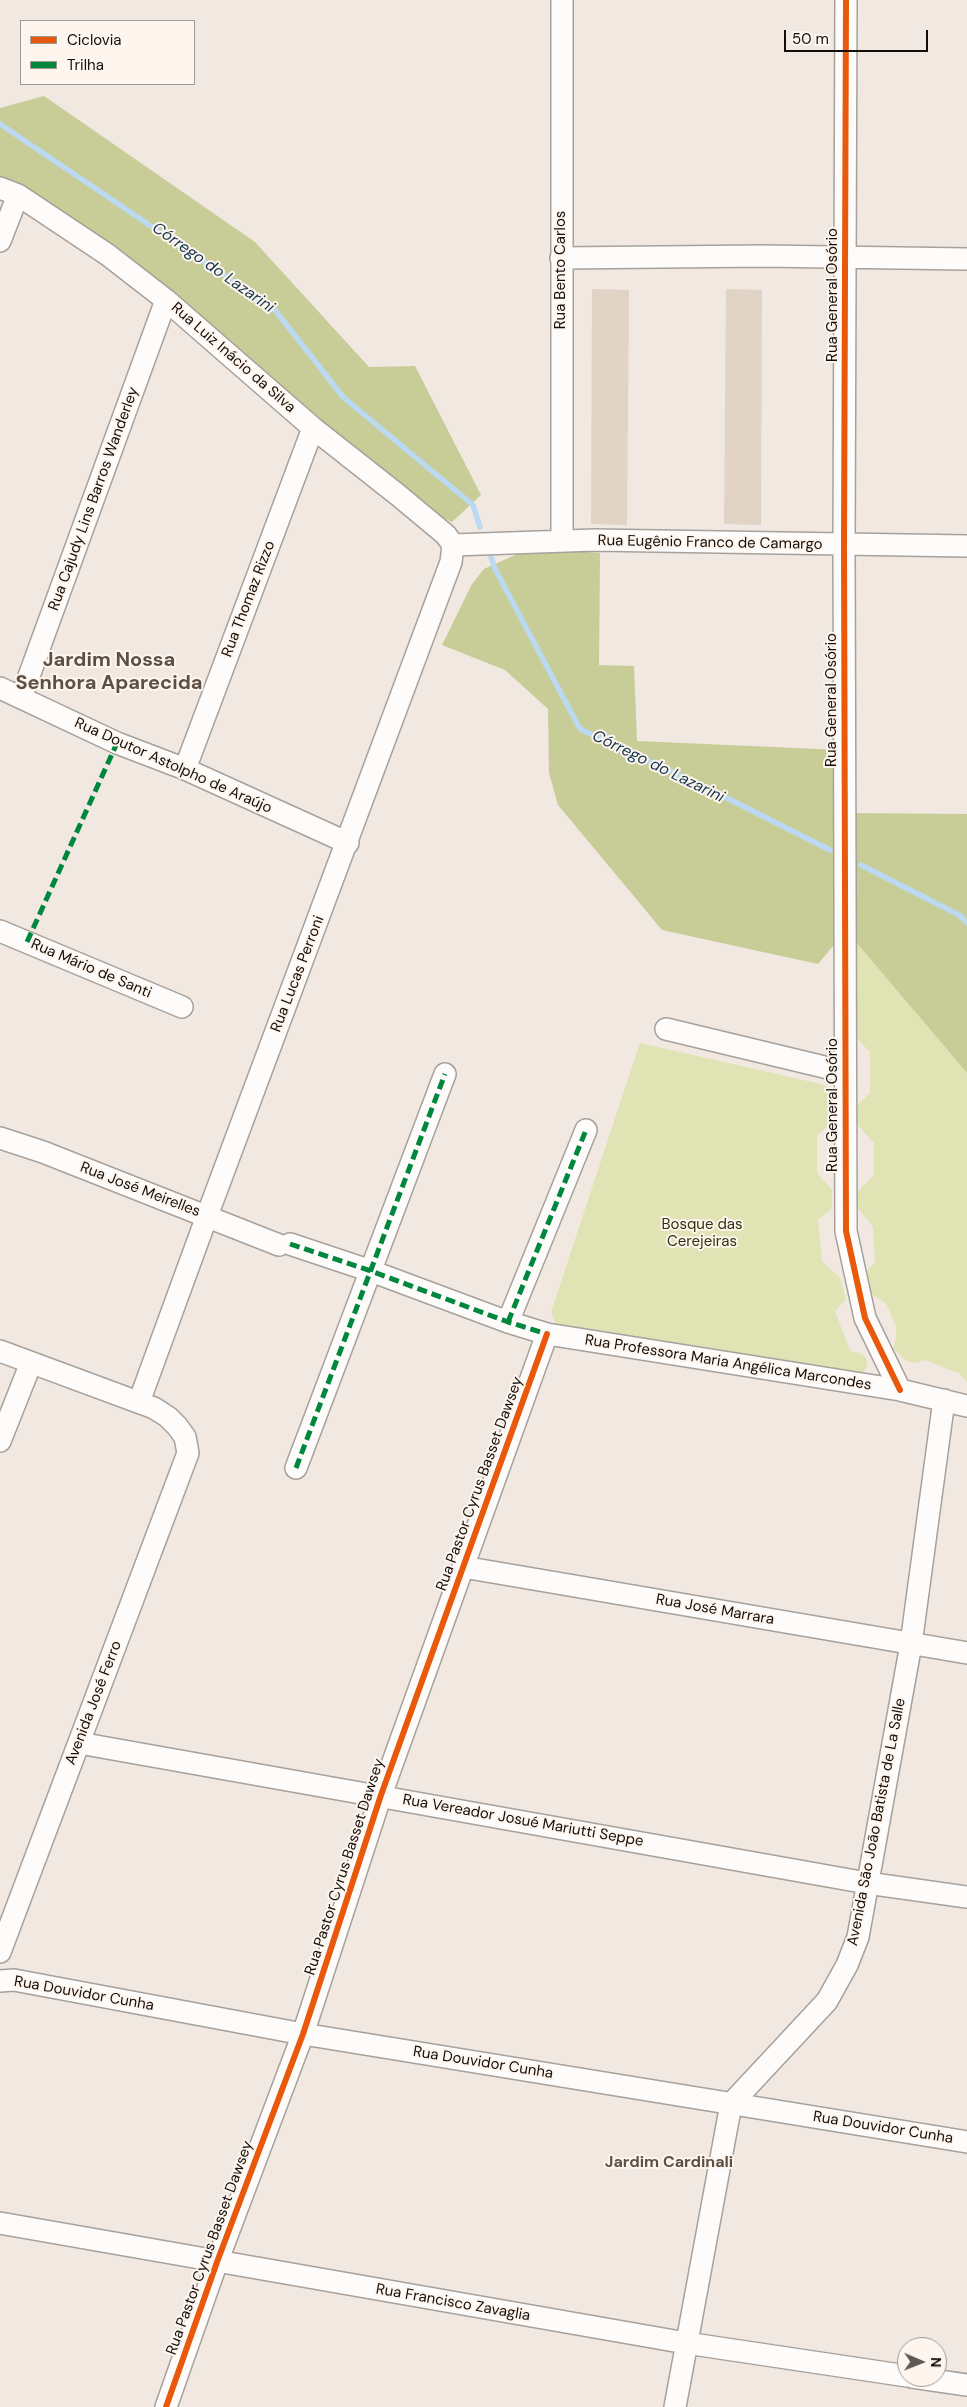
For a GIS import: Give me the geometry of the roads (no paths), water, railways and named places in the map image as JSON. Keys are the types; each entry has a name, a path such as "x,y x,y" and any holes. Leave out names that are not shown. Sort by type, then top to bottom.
{"street":[{"name":"Rua Bento Carlos","path":"562,0 560,258 562,541"},
{"name":"Rua General Osório","path":"846,0 844,546 846,1231 865,1318 900,1390"},
{"path":"0,241 9,191"},
{"name":"Rua Luiz Inácio da Silva","path":"9,191 108,255 166,300 312,428 398,495 446,535 454,545"},
{"path":"560,258 967,258"},
{"name":"Rua Cajudy Lins Barros Wanderley","path":"22,698 166,300"},
{"name":"Rua Thomaz Rizzo","path":"184,769 312,428"},
{"name":"Rua Eugênio Franco de Camargo","path":"454,545 562,541 844,546 967,546"},
{"name":"Rua Lucas Perroni","path":"140,1402 207,1216 348,843 451,562 454,545"},
{"name":"Rua Doutor Astolpho de Araújo","path":"0,688 117,743 184,769 348,843"},
{"name":"Rua Mário de Santi","path":"0,931 182,1007"},
{"name":"Rua General Osório","path":"666,1029 845,1072"},
{"path":"296,1468 445,1074"},
{"path":"508,1322 586,1130"},
{"name":"Rua José Meirelles","path":"0,1138 43,1152 284,1245 371,1271"},
{"name":"Rua Professora Maria Angélica Marcondes","path":"371,1271 508,1322 548,1334 900,1390 967,1406"},
{"name":"Rua Pastor Cyrus Basset Dawsey","path":"166,2407 217,2262 303,2034 382,1796 548,1334"},
{"path":"0,1351 140,1402"},
{"path":"0,1441 31,1363"},
{"name":"Avenida São João Batista de La Salle","path":"731,2104 827,2001 847,1965 858,1937 911,1644 944,1400"},
{"name":"Avenida José Ferro","path":"0,1952 188,1453 185,1437 168,1417 140,1402"},
{"name":"Rua José Marrara","path":"463,1567 967,1653"},
{"name":"Rua Vereador Josué Mariutti Seppe","path":"78,1743 868,1882 967,1897"},
{"name":"Rua Douvidor Cunha","path":"0,1981 14,1980 303,2034 967,2142"},
{"path":"675,2407 731,2104"},
{"name":"Rua Francisco Zavaglia","path":"0,2223 686,2343 897,2375"},
{"path":"947,2382 967,2385"}],"waterway":[{"name":"Córrego do Lazarini","path":"0,124 275,310 343,397 473,505 480,527"},
{"name":"Córrego do Lazarini","path":"491,557 495,569 580,729 715,792 830,850"},
{"name":"Córrego do Lazarini","path":"861,865 959,915 967,923"}],"district":[{"name":"Jardim Nossa Senhora Aparecida","path":"109,672"},
{"name":"Jardim Cardinali","path":"669,2163"}],"park label":[{"name":"Bosque das Cerejeiras","path":"702,1234"}]}
